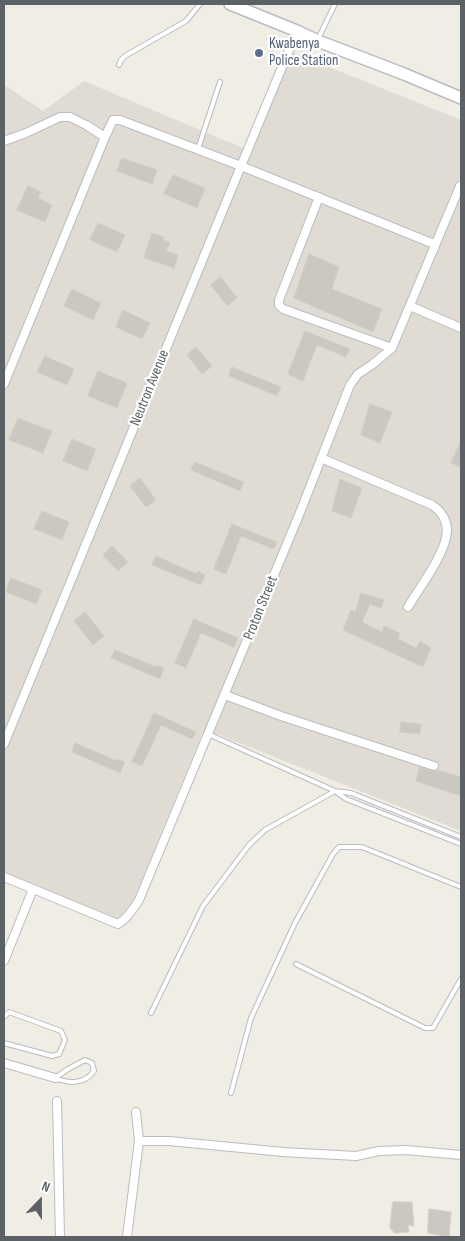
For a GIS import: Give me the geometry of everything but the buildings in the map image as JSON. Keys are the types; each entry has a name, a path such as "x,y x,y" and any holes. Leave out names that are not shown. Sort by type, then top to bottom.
{"main road":[{"path":"230,4 297,31 318,42 404,74 461,98"}],"street":[{"name":"Neutron Avenue","path":"4,744 297,31"},
{"path":"4,141 60,117 70,117 105,137"},
{"path":"4,384 105,137 113,120 116,119 198,149 434,244"},
{"name":"Proton Street","path":"4,877 118,924 125,919 139,900 302,510 350,385 358,374 392,348 434,244 458,196 460,186"},
{"path":"318,197 279,305 283,309 392,348"},
{"path":"410,306 461,328"},
{"path":"321,458 432,505 443,515 447,529 444,542 438,557 408,607"},
{"path":"225,695 281,716 434,766"},
{"path":"4,961 33,889"},
{"path":"4,1063 55,1078"},
{"path":"57,1101 60,1237"},
{"path":"127,1237 139,1141 136,1112"},
{"path":"139,1141 168,1141 246,1149 356,1156 406,1150 461,1155"}],"lane":[{"path":"119,65 125,56 186,21 200,4"},
{"path":"318,42 335,4"},
{"path":"198,149 220,82"},
{"path":"208,734 335,791 346,799 461,844"},
{"path":"151,1013 203,906 249,845 265,830 335,791 351,793 461,837"},
{"path":"370,809 373,802"},
{"path":"408,823 411,817"},
{"path":"232,1093 251,1018 295,923 332,854 339,848 362,847 461,887"},
{"path":"296,964 425,1028 433,1028 461,980"},
{"path":"4,1017 9,1012 61,1031 65,1040 59,1054 52,1056 4,1043"},
{"path":"85,1060 89,1060 93,1066 94,1070 91,1075 84,1080 74,1082 55,1078 85,1060"}],"shaded area":[{"path":"284,49 461,120 461,831 204,729 131,906 124,918 117,922 4,877 4,85 43,111 84,81 245,149"}],"place":[{"name":"Kwabenya Police Station","path":"259,53"}]}
